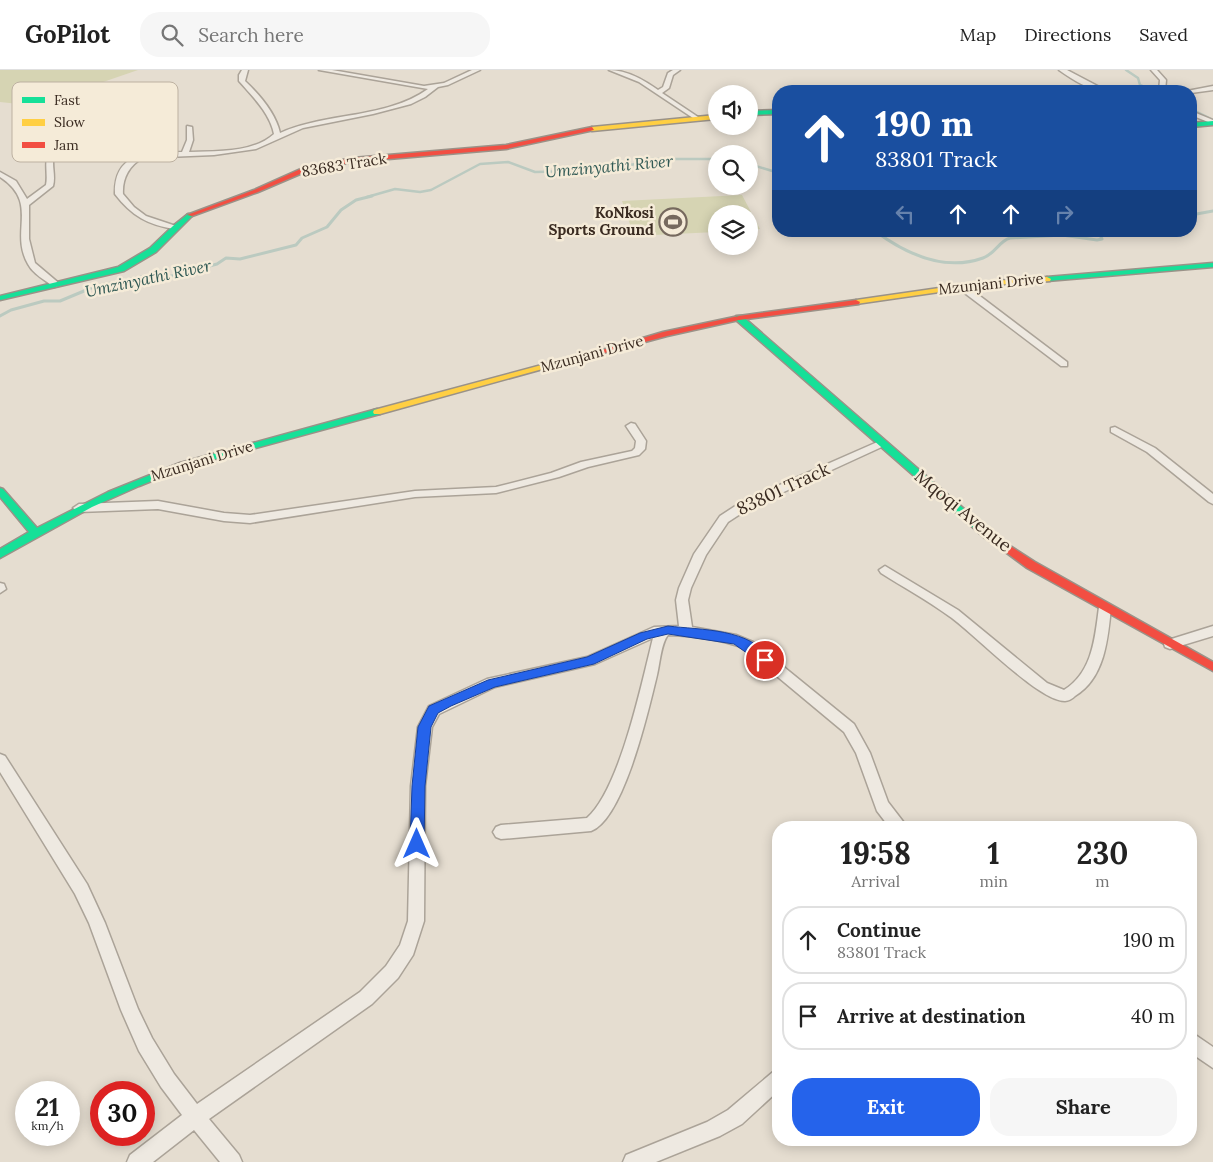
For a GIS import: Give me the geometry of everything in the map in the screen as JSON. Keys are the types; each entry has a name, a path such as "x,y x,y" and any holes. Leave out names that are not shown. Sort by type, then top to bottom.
{"street":[{"path":"245,70 242,75 242,81 253,92 275,124 276,136"},
{"path":"322,70 374,78 409,87 435,87 453,82 477,70"},
{"path":"612,70 642,78 659,92 698,118"},
{"path":"659,92 666,88 670,74 677,70"},
{"path":"1062,70 1077,77 1086,85"},
{"path":"1154,70 1163,80 1163,85"},
{"path":"178,154 252,148 266,144 276,136 306,125 406,102 423,96 435,87"},
{"path":"1197,90 1213,88"},
{"path":"758,113 772,112"},
{"path":"1197,116 1213,123"},
{"name":"83683 Track","path":"0,298 121,269 162,242 175,227 200,211 256,192 291,174 314,167 373,158 506,147 593,128 708,117"},
{"path":"1197,124 1213,123"},
{"path":"185,154 190,140 189,127"},
{"path":"24,205 49,186 50,162"},
{"path":"132,162 119,187 119,194 129,208 140,218 175,227"},
{"path":"0,174 19,186 24,205 29,260 37,270 57,285"},
{"name":"Mzunjani Drive","path":"0,554 79,508 151,476 218,454 666,334 739,318 961,286 1213,265"},
{"path":"961,286 1064,364"},
{"name":"Mqoqi Avenue","path":"739,318 989,536 1031,565 1213,667"},
{"path":"79,508 158,505 224,517 250,519 415,494 496,490 585,464 635,453 640,449 641,441 631,426"},
{"path":"1115,430 1151,450 1213,500"},
{"name":"83801 Track","path":"686,631 682,600 685,588 700,554 724,518 747,504 882,443"},
{"path":"0,491 35,532"},
{"path":"885,570 954,613 1042,688 1065,696 1073,692 1084,681 1096,660 1105,607"},
{"path":"501,832 590,824 602,817 643,709 661,631"},
{"path":"137,1162 195,1118 366,998 392,972 407,949 416,921 416,826 423,742 428,718 434,710 492,683 590,661 644,636 661,631 686,631 736,640 748,645 849,728 858,740 878,798 894,821"},
{"path":"1170,644 1213,631"},
{"path":"0,760 82,889 99,927 138,1028 150,1052 195,1118 232,1162"},
{"path":"1197,1046 1213,1059"},
{"path":"633,1162 713,1129 734,1117 772,1084"}],"shaded area":[{"path":"0,70 138,70 103,82 12,82 12,103 0,102"},
{"name":"KoNkosi Sports Ground","path":"742,195 747,205 708,205 708,232 634,236 622,201"}],"waterway":[{"path":"1126,70 1138,78 1140,85"},
{"path":"1197,112 1213,120"},
{"name":"Umzinyathi River","path":"367,197 395,189 420,192 431,190 480,164 508,162 535,172 574,171 637,164 642,159 708,159"},
{"name":"Umzinyathi River","path":"758,167 772,171"},
{"name":"Umzinyathi River","path":"0,316 11,310 44,301 60,301 96,286 152,275 168,277 217,264 226,258 240,259 296,245 302,238 327,227 341,210 356,200 372,196"},
{"name":"Umzinyathi River","path":"1197,214 1213,211"},
{"name":"Umzinyathi River","path":"884,237 899,247 926,258 954,263 983,258 991,254 1010,238 1027,237"},
{"name":"Umzinyathi River","path":"1076,237 1097,240 1102,239 1101,237"}],"traffic: fast":[{"path":"758,113 772,112"},
{"path":"1197,124 1213,123"},
{"path":"0,298 121,269 153,250 175,227 190,215"},
{"path":"1047,279 1213,265"},
{"path":"739,318 989,536 1004,546"},
{"path":"0,554 44,528 89,505 159,474 183,465 377,412"},
{"path":"0,491 35,532"}],"traffic: slow":[{"path":"592,129 708,118"},
{"path":"856,302 981,284 1047,279"},
{"path":"377,412 593,354"}],"traffic: jam":[{"path":"190,215 256,191 305,169 353,160 506,147 592,129"},
{"path":"593,354 666,334 739,318 856,302"},
{"path":"1004,546 1031,565 1213,667"}],"place":[{"name":"KoNkosi Sports Ground","path":"673,222"}],"route":[{"path":"417,844 418,786 425,727 428,718 434,710 447,702 492,683 590,661 654,632 668,630 686,631 736,640 748,645 765,660"}]}
